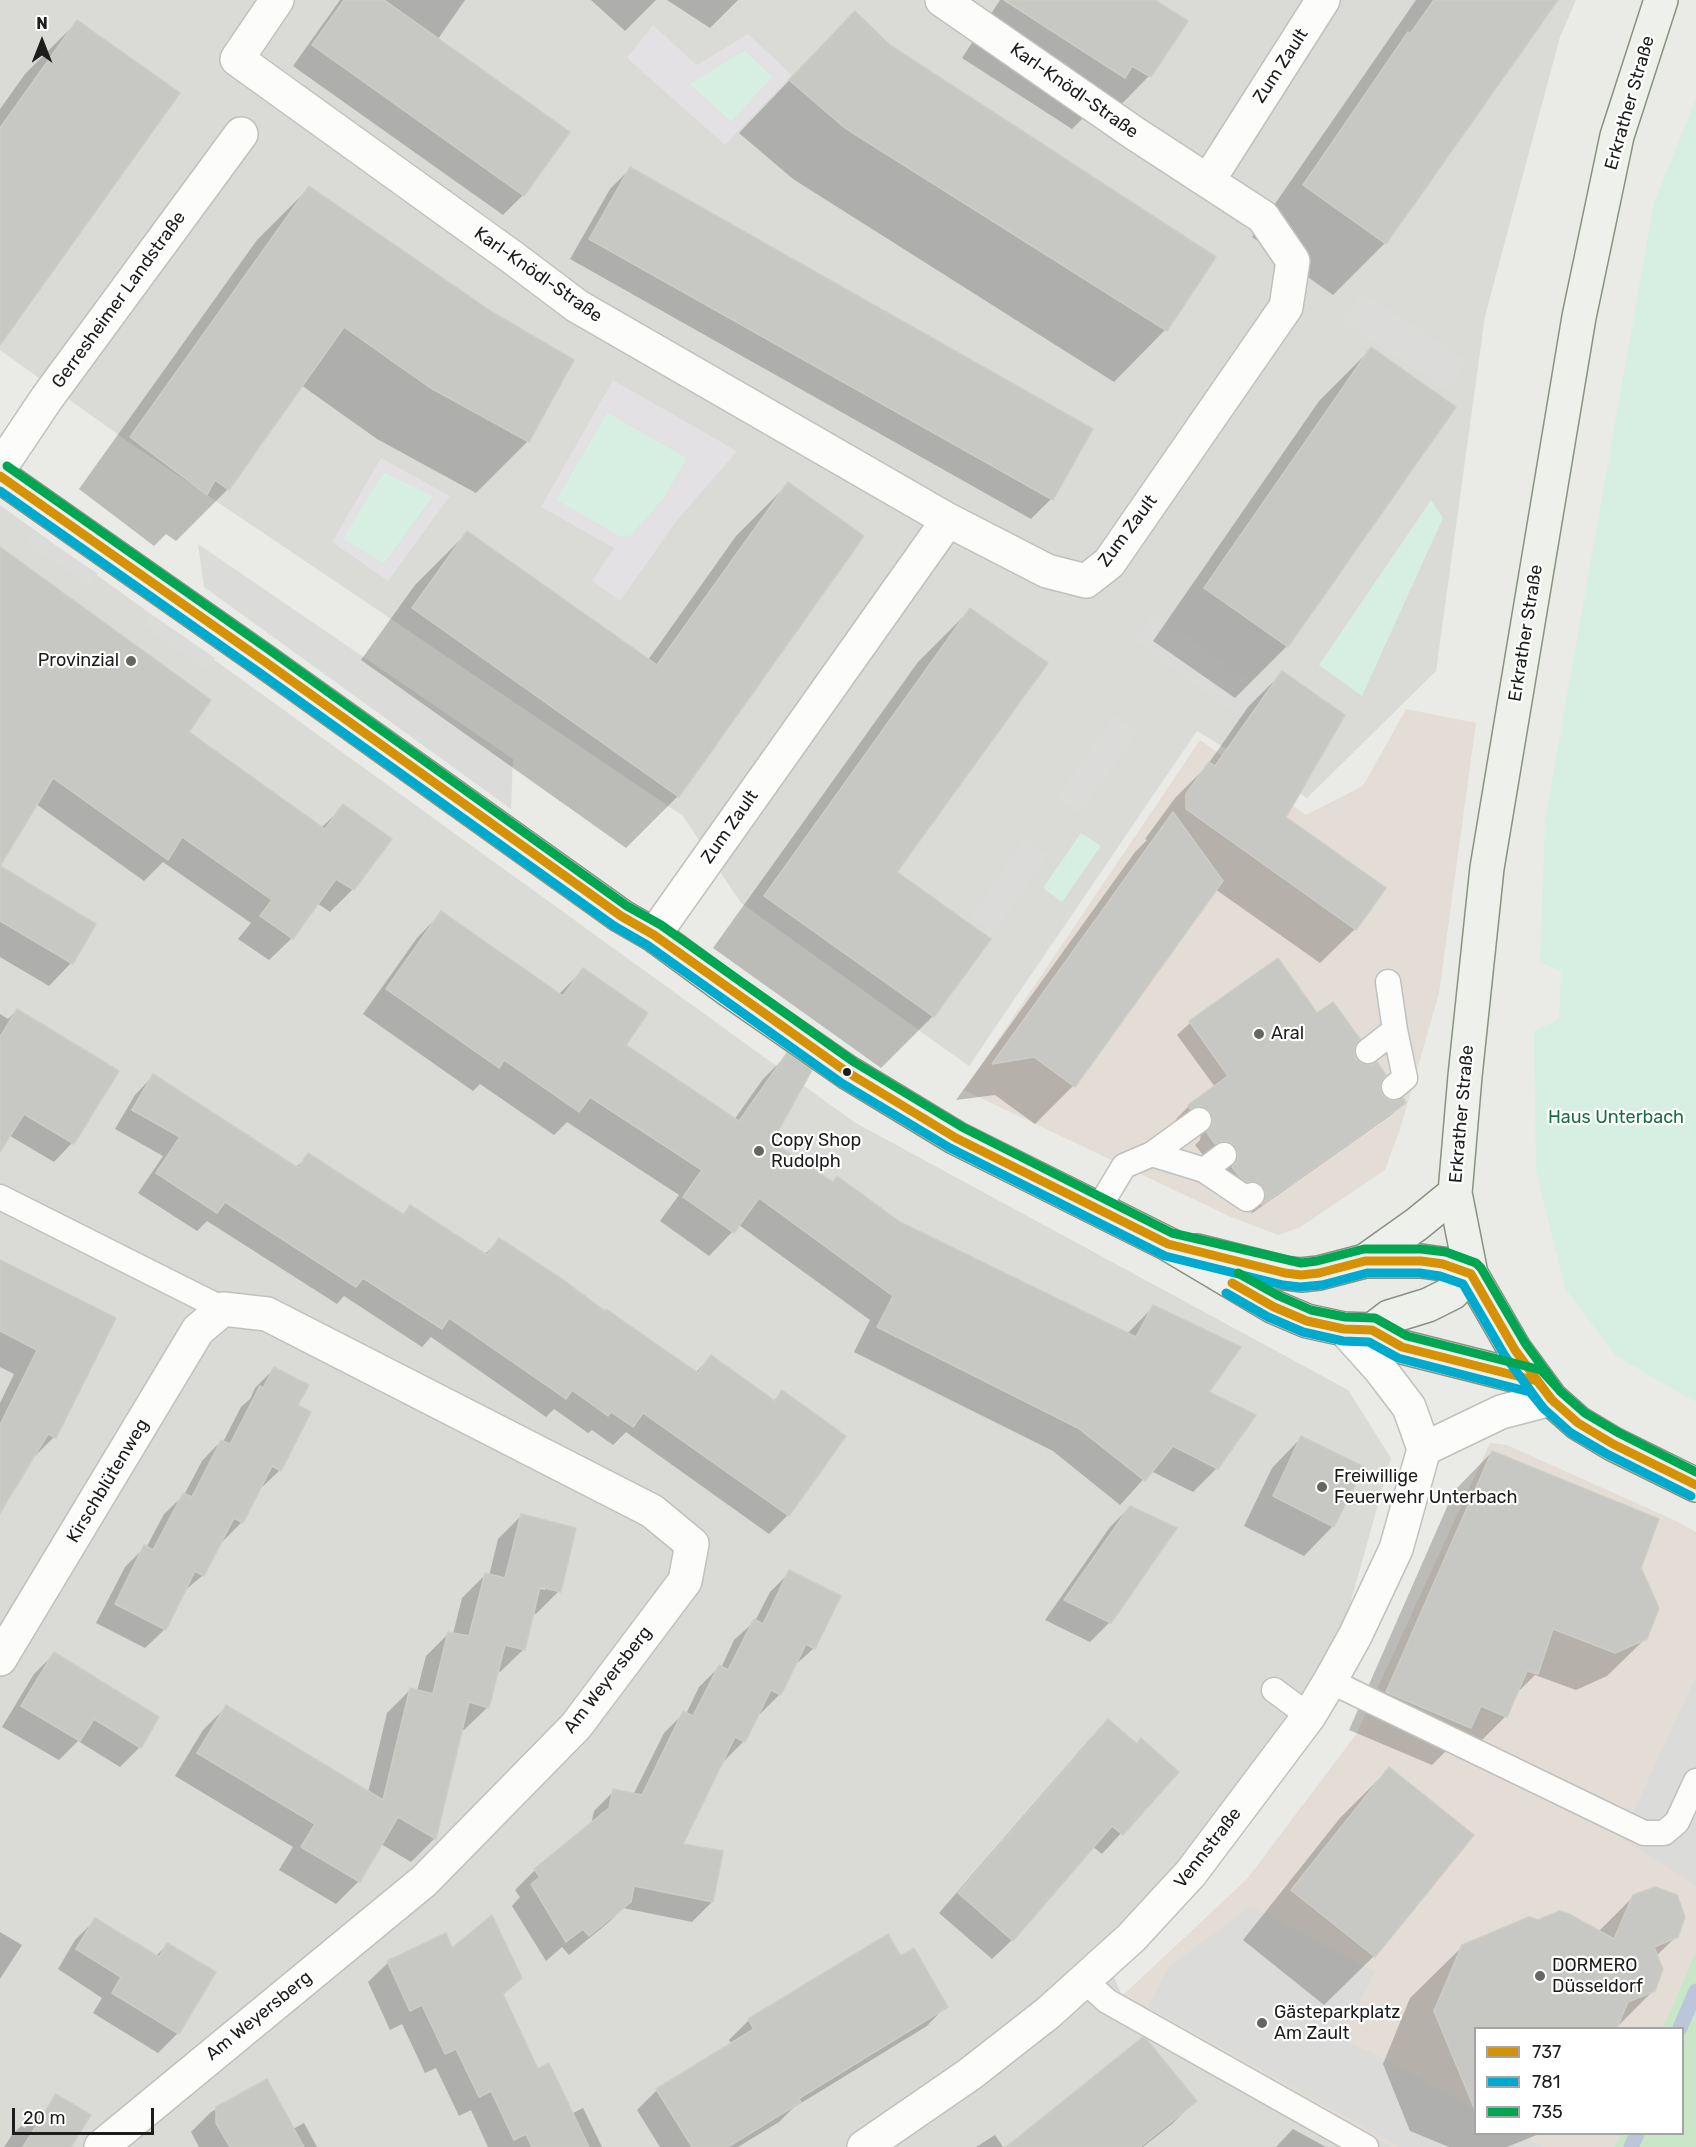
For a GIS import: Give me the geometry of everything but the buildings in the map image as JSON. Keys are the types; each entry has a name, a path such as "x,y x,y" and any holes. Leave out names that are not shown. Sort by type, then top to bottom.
{"street":[{"name":"Karl-Knödl-Straße","path":"277,0 237,59 503,250 577,306 948,520"},
{"name":"Karl-Knödl-Straße","path":"942,0 1134,133 1208,181"},
{"name":"Zum Zault","path":"654,935 948,520 1047,571 1086,581 1109,562 1286,307 1293,261 1263,217 1208,181 1323,0"},
{"name":"Erkrather Straße","path":"1471,1274 1455,1193 1487,868 1579,317 1617,136 1661,0"},
{"name":"Gerresheimer Landstraße","path":"0,468 47,398 241,134"},
{"path":"0,476 264,660 621,916 654,935 847,1072 956,1138 1168,1244 1274,1307 1307,1321 1358,1329 1402,1347 1544,1390"},
{"path":"1365,1261 1417,1224 1455,1193"},
{"path":"1168,1244 1301,1275 1319,1273 1365,1261 1421,1261 1443,1264 1471,1274 1515,1350 1544,1390 1578,1423 1613,1444 1696,1485"},
{"path":"1358,1329 1428,1305 1452,1293 1471,1274"},
{"name":"Kirschblütenweg","path":"0,1659 198,1330 223,1309"},
{"name":"Am Weyersberg","path":"101,2147 432,1873 576,1725 685,1581 692,1544 652,1511 267,1314 223,1309"},
{"path":"1358,1329 1380,1369 1409,1407 1424,1449 1544,1390"},
{"name":"Vennstraße","path":"864,2147 970,2074 1048,2013 1131,1938 1191,1873 1309,1716 1330,1681 1396,1549 1424,1449"}],"lane":[{"path":"1388,982 1405,1078 1394,1087"},
{"path":"1368,1051 1395,1030"},
{"path":"1098,1209 1124,1166 1152,1154 1199,1120"},
{"path":"1152,1154 1204,1170 1247,1199 1252,1195"},
{"path":"1204,1170 1224,1155"},
{"path":"0,1197 223,1309"},
{"path":"1330,1681 1644,1833 1664,1833 1677,1822 1696,1781"},
{"path":"1274,1690 1309,1716"},
{"path":"1085,1981 1107,2001 1365,2147"}],"shaded area":[{"path":"0,0 1576,0 1560,37 1485,316 1436,671 1307,798 1197,731 969,1066 741,903 683,816 127,441 0,350"},
{"path":"653,25 697,65 748,34 792,75 725,145 627,58","holes":["745,50 773,77 731,122 689,84"]},
{"path":"1362,292 1468,361 1448,391 1342,322"},
{"path":"613,380 737,451 675,523 620,601 592,581 614,548 541,507","holes":["607,412 687,458 665,497 629,538 625,535 622,538 556,500"]},
{"path":"381,458 450,496 388,581 332,542","holes":["383,472 434,497 384,564 343,539"]},
{"path":"0,505 854,1122 1348,1390 1391,1458 1342,1633 1283,1729 1186,1861 1101,1945 1122,1996 1393,2147 0,2147"},
{"path":"34,531 98,574 89,586 26,543"},
{"path":"198,544 513,759 511,809 204,587"},
{"path":"1153,612 1263,690 1243,719 1133,640"},
{"path":"151,614 215,658 207,671 143,626"},
{"path":"1406,709 1476,723 1439,993 1401,1126 1385,1170 1299,1228 1278,1235 1231,1217 964,1090 1200,740 1306,815 1363,786"},
{"path":"1114,715 1138,732 1080,814 1056,798"},
{"path":"1024,837 1048,854 994,934 970,918"},
{"path":"1490,1443 1507,1445 1696,1532 1696,1950 1663,2027 1474,2027 1474,2135 1620,2135 1614,2147 1393,2147 1122,1996 1247,1879 1357,1733"},
{"path":"1696,1676 1696,1886 1621,1838"},
{"name":"Gästeparkplatz Am Zault","path":"1251,1906 1375,1972 1340,2039 1371,2052 1474,2108 1474,2135 1522,2135 1544,2147 1400,2147 1148,2007 1168,1967"}],"green space":[{"path":"745,50 773,77 731,122 689,84"},
{"name":"Haus Unterbach","path":"1696,99 1696,1402 1616,1356 1565,1289 1536,1171 1534,1031 1559,1019 1561,971 1540,962 1545,820 1654,202"},
{"path":"607,412 687,458 665,497 629,538 622,538 556,500"},
{"path":"383,472 434,496 384,564 342,539"},
{"path":"1431,500 1443,518 1362,696 1319,665"},
{"path":"1081,833 1101,846 1062,902 1043,888"},
{"path":"1696,1950 1696,2147 1614,2147 1620,2135 1684,2135 1684,2027 1663,2027"}],"waterway":[{"path":"1680,2027 1696,1991"},
{"path":"1631,2147 1637,2135"}],"transit line":[{"name":"735","path":"7,466 271,651 627,906 661,925 854,1062 962,1127 1172,1233 1301,1263 1364,1249 1421,1249 1446,1252 1476,1263 1525,1343 1560,1391 1585,1413 1696,1472"},
{"name":"737","path":"0,476 621,916 654,935 847,1072 956,1138 1168,1244 1301,1275 1319,1273 1365,1261 1421,1261 1443,1264 1471,1274 1515,1350 1551,1399 1578,1423 1613,1444 1696,1485"},
{"name":"781","path":"0,491 614,926 647,945 840,1082 950,1148 1165,1256 1283,1285 1300,1287 1322,1285 1367,1273 1420,1273 1440,1276 1463,1284 1505,1356 1543,1408 1571,1433 1607,1454 1691,1496"},
{"name":"735","path":"1238,1273 1279,1296 1311,1310 1345,1317 1375,1318 1407,1336 1541,1370 1563,1394"},
{"name":"737","path":"1232,1283 1274,1307 1307,1321 1344,1329 1372,1330 1402,1347 1537,1381 1554,1402"},
{"name":"781","path":"1226,1293 1268,1317 1303,1332 1343,1341 1369,1342 1398,1358 1530,1392 1545,1410"}],"place":[{"name":"Provinzial","path":"131,661"},
{"name":"Aral","path":"1259,1034"},
{"name":"Copy Shop Rudolph","path":"759,1151"},
{"name":"Freiwillige Feuerwehr Unterbach","path":"1322,1487"},
{"name":"DORMERO Düsseldorf","path":"1540,1976"},
{"name":"Gästeparkplatz Am Zault","path":"1262,2023"}]}
